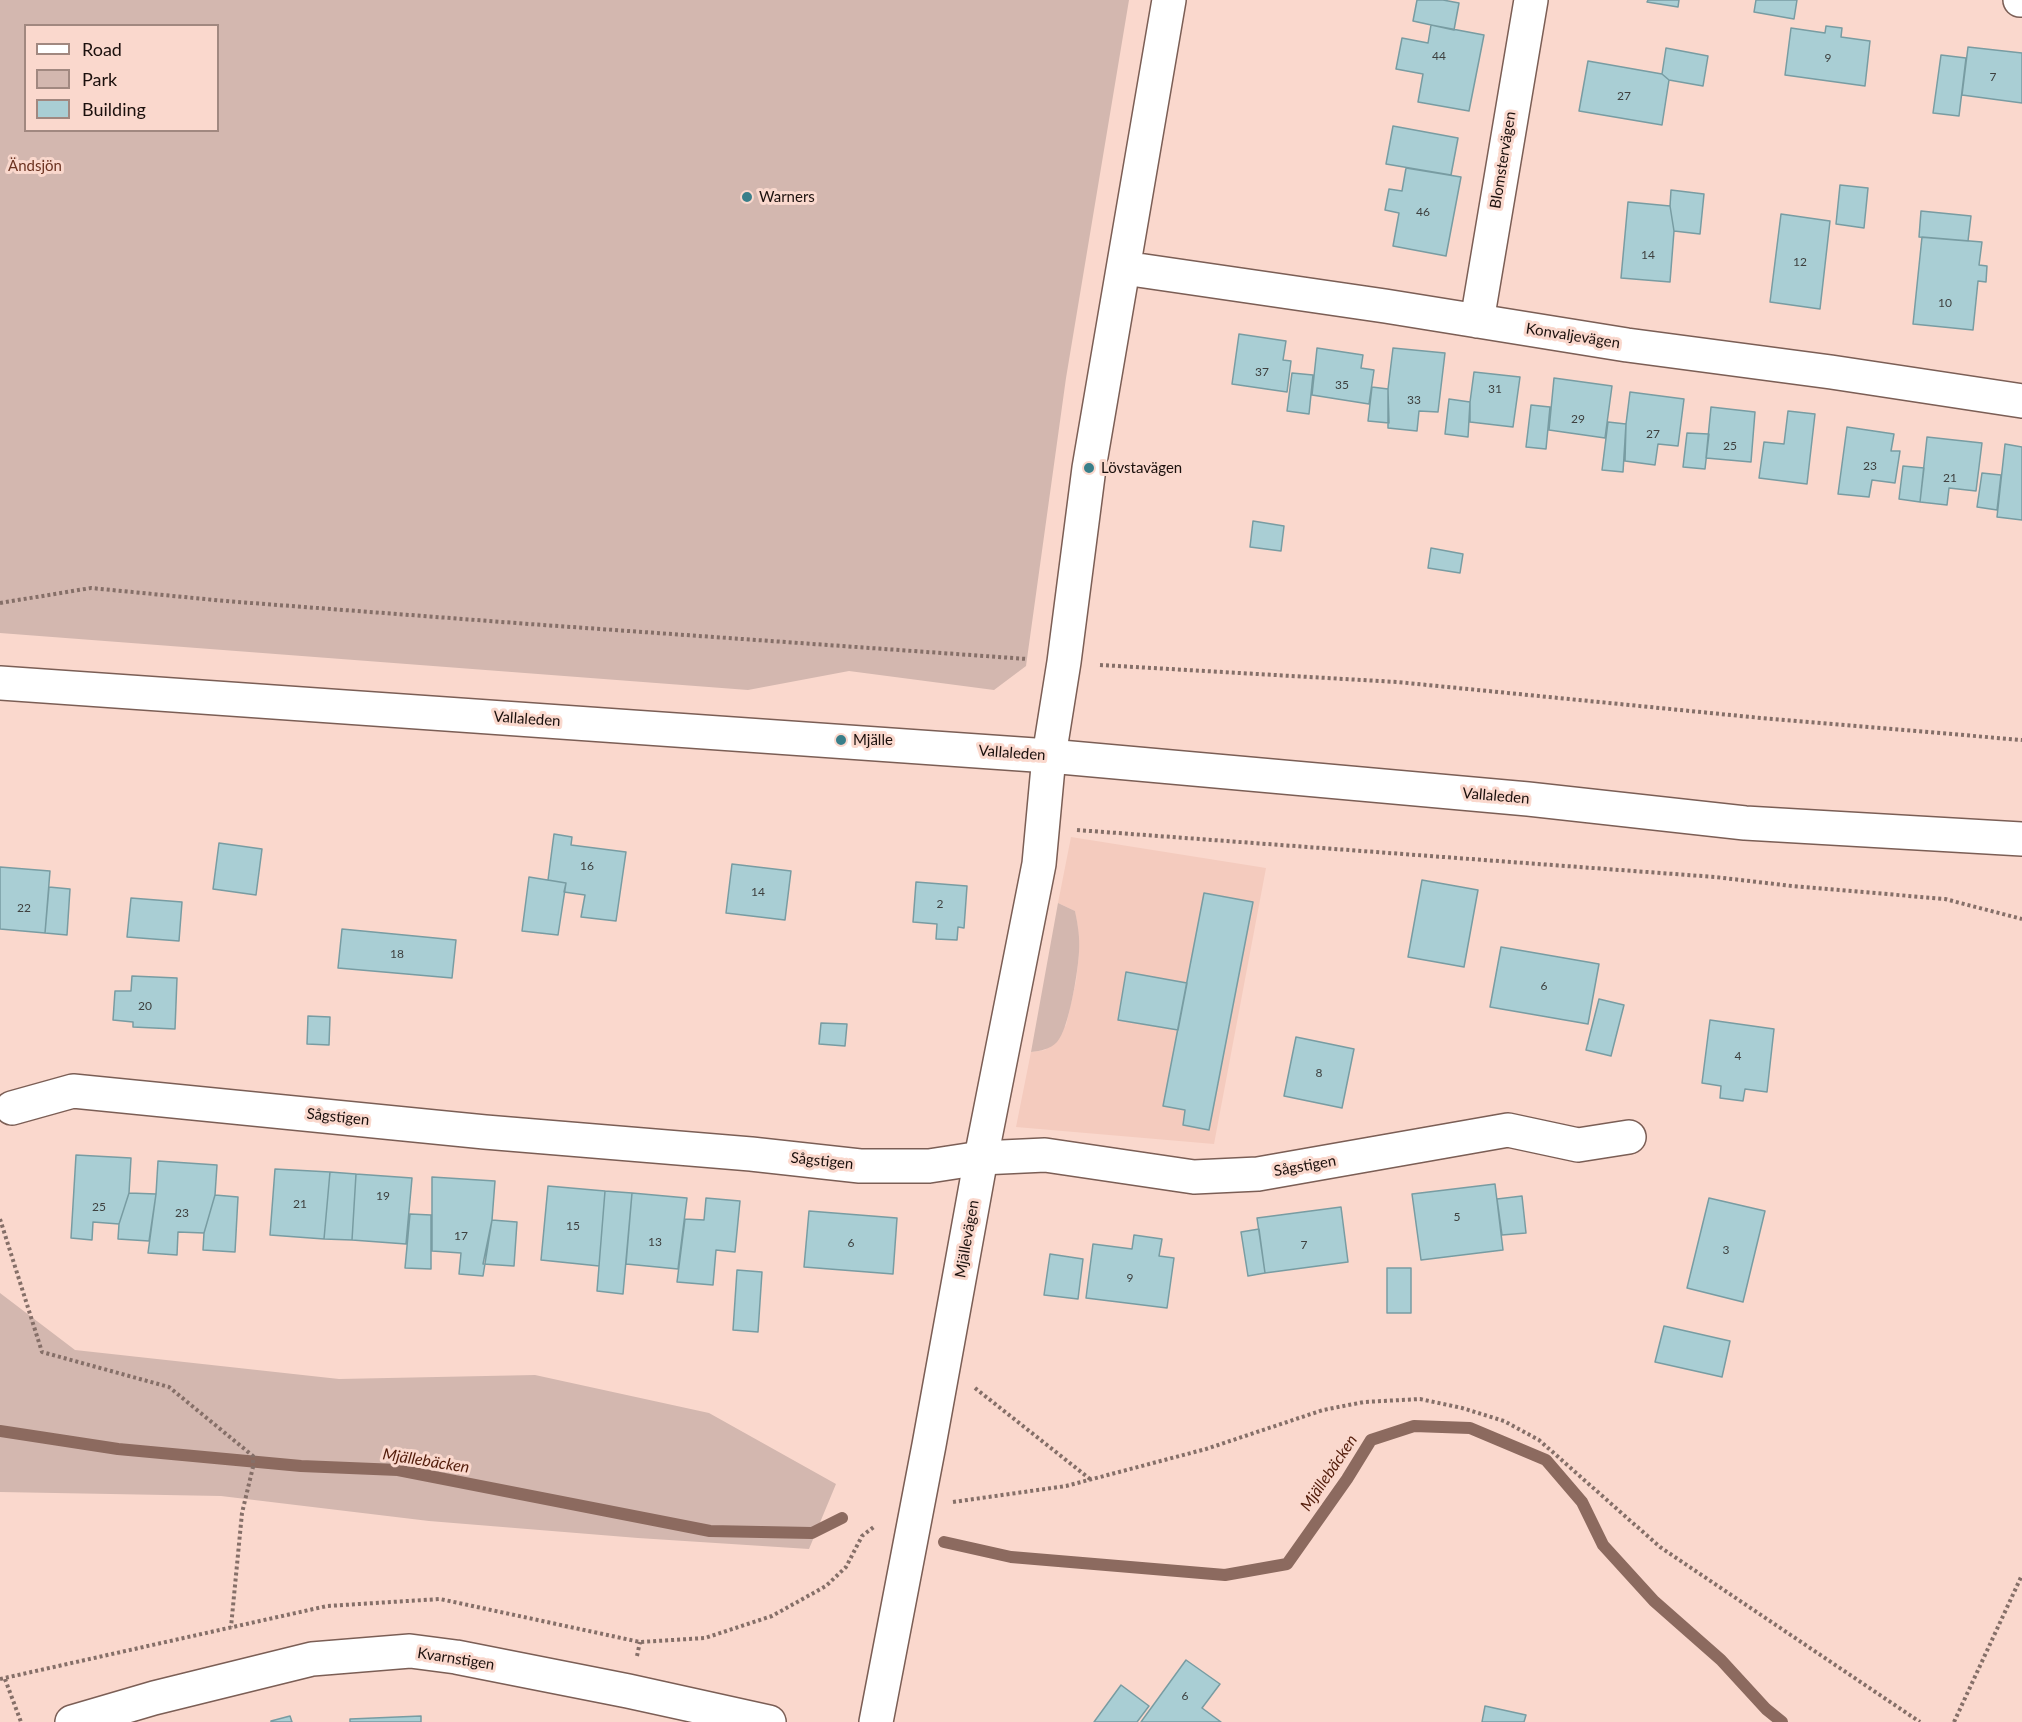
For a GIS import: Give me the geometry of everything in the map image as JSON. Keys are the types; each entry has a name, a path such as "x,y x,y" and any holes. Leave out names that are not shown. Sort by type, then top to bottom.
{"street":[{"path":"1049,756 1064,662 1089,468 1168,0"},
{"name":"Blomstervägen","path":"1477,321 1531,0"},
{"name":"Konvaljevägen","path":"1124,268 1385,306 1627,345 1831,372 2022,401"},
{"name":"Vallaleden","path":"0,683 1049,756 1528,799 1745,823 2022,839"},
{"name":"Mjällevägen","path":"876,1722 981,1158 1040,864 1049,756"},
{"name":"Sågstigen","path":"12,1108 73,1091 484,1132 751,1154 860,1166 929,1166 981,1158 1045,1155 1194,1177 1258,1174 1508,1130 1578,1145 1629,1137"},
{"name":"Kvarnstigen","path":"72,1722 154,1698 312,1659 410,1651 456,1657 628,1691 769,1722"}],"path":[{"path":"0,603 91,588 225,601 1135,668 1397,682 1750,717 2022,740"},
{"path":"1044,828 1714,877 1945,899 2022,920"},
{"path":"0,1219 42,1352 169,1387 253,1456 253,1467 242,1513 231,1627"},
{"path":"944,1363 1090,1479"},
{"path":"21,1722 3,1679 327,1606 440,1599 640,1642 705,1638 772,1616 826,1586 846,1567 862,1536 890,1514 1066,1486 1206,1449 1323,1410 1364,1402 1420,1399 1462,1408 1504,1421 1539,1440 1660,1546 1920,1722"},
{"path":"1954,1722 2022,1575"}],"shaded area":[{"path":"1071,837 1266,868 1214,1144 1016,1127 1031,1052 1045,1050 1066,1025 1076,981 1079,953 1075,911 1058,903"}],"green space":[{"name":"Ändsjön","path":"0,0 1129,0 1066,378 1026,666 994,690 849,671 748,690 0,633"},
{"path":"1058,903 1075,911 1079,947 1075,985 1069,1013 1057,1042 1045,1049 1031,1052"},
{"path":"0,1293 75,1350 339,1379 535,1375 709,1413 836,1484 809,1549 429,1521 221,1496 0,1492"}],"building":[{"path":"1417,0 1443,0 1459,3 1454,30 1413,21"},
{"path":"1648,0 1679,0 1678,7 1647,2"},
{"path":"1756,0 1797,0 1794,19 1754,12"},
{"path":"1431,25 1484,35 1469,111 1418,102 1423,74 1396,69 1402,38 1428,43"},
{"path":"1826,26 1842,28 1841,37 1870,41 1865,86 1785,75 1791,28 1825,33"},
{"path":"1968,47 2022,53 2022,103 1962,95"},
{"path":"1666,48 1708,56 1703,86 1669,80 1662,74"},
{"path":"1941,55 1966,58 1959,116 1933,113"},
{"path":"1588,61 1662,74 1669,80 1662,125 1579,111"},
{"path":"1393,126 1458,138 1451,175 1386,164"},
{"path":"1406,168 1461,177 1446,256 1393,246 1399,213 1385,210 1389,189 1402,191"},
{"path":"1840,185 1868,188 1864,228 1836,224"},
{"path":"1671,190 1704,194 1700,234 1674,231 1670,206"},
{"path":"1628,202 1670,206 1674,231 1670,282 1621,278"},
{"path":"1921,211 1971,216 1968,241 1919,237"},
{"path":"1781,214 1830,221 1820,309 1770,302"},
{"path":"1922,237 1982,242 1979,265 1987,266 1986,282 1978,281 1973,330 1913,324"},
{"path":"1239,334 1286,341 1283,360 1291,361 1287,392 1232,384"},
{"path":"1317,348 1363,355 1361,368 1374,370 1369,404 1312,395"},
{"path":"1393,348 1445,353 1438,412 1419,411 1417,431 1388,428 1388,389"},
{"path":"1474,372 1520,377 1513,427 1470,422"},
{"path":"1292,373 1313,375 1309,414 1287,411"},
{"path":"1554,378 1612,386 1605,438 1549,430"},
{"path":"1372,387 1388,389 1389,423 1368,421"},
{"path":"1630,392 1684,399 1678,446 1658,444 1655,465 1625,461"},
{"path":"1449,399 1470,402 1468,437 1445,434"},
{"path":"1531,405 1550,407 1546,449 1526,447"},
{"path":"1711,407 1755,412 1751,462 1706,458"},
{"path":"1788,411 1815,414 1807,484 1759,478 1764,442 1784,444"},
{"path":"1608,422 1626,424 1623,472 1602,470"},
{"path":"1847,427 1894,434 1891,451 1900,451 1895,483 1872,480 1869,497 1838,494"},
{"path":"1687,433 1709,434 1705,469 1683,467"},
{"path":"1927,437 1982,443 1976,491 1949,488 1947,505 1920,502"},
{"path":"2005,444 2022,447 2022,520 1997,517"},
{"path":"1903,466 1924,468 1920,502 1899,499"},
{"path":"1982,473 2001,475 1997,510 1977,507"},
{"path":"1253,521 1284,526 1281,551 1250,547"},
{"path":"1431,548 1463,554 1460,573 1428,568"},
{"path":"554,834 572,837 571,845 626,852 616,921 581,917 585,895 564,892 566,883 548,880"},
{"path":"219,843 262,849 256,895 213,889"},
{"path":"732,864 791,871 785,920 726,913"},
{"path":"0,867 50,871 45,933 0,929"},
{"path":"529,877 566,883 558,935 522,931"},
{"path":"1422,880 1478,890 1464,967 1408,957"},
{"path":"916,882 967,886 964,928 958,927 957,940 936,939 937,924 913,922"},
{"path":"49,887 70,889 67,935 45,933"},
{"path":"1204,893 1253,902 1209,1130 1183,1125 1185,1110 1163,1106"},
{"path":"131,898 182,902 179,941 127,937"},
{"path":"342,929 456,940 452,978 338,968"},
{"path":"1501,947 1599,964 1588,1024 1490,1007"},
{"path":"1126,972 1187,983 1178,1030 1118,1020"},
{"path":"132,976 177,978 175,1029 133,1027 133,1022 113,1020 115,991 131,991"},
{"path":"1599,999 1624,1005 1611,1056 1586,1050"},
{"path":"308,1016 330,1017 329,1045 307,1044"},
{"path":"1710,1020 1774,1029 1767,1092 1745,1089 1743,1101 1720,1098 1721,1086 1702,1083"},
{"path":"821,1023 847,1024 845,1046 819,1044"},
{"path":"1296,1037 1354,1049 1342,1108 1284,1096"},
{"path":"76,1155 131,1158 129,1193 119,1224 93,1222 92,1240 71,1238"},
{"path":"158,1161 217,1165 215,1195 204,1233 178,1232 177,1255 148,1253"},
{"path":"275,1169 330,1172 324,1239 270,1235"},
{"path":"330,1172 356,1174 352,1240 324,1239"},
{"path":"356,1174 412,1178 406,1244 352,1240"},
{"path":"432,1177 495,1181 492,1220 483,1276 459,1274 461,1253 432,1251"},
{"path":"1495,1184 1503,1250 1421,1260 1412,1194"},
{"path":"548,1186 605,1191 599,1266 541,1260"},
{"path":"605,1191 632,1193 623,1294 597,1291"},
{"path":"129,1193 156,1194 149,1241 118,1239 119,1224"},
{"path":"632,1193 687,1198 678,1269 626,1264"},
{"path":"215,1195 238,1197 235,1252 203,1250 204,1233"},
{"path":"1522,1196 1526,1233 1502,1235 1497,1199"},
{"path":"706,1198 740,1201 735,1252 716,1250 713,1285 677,1282 685,1219 704,1220"},
{"path":"1709,1198 1765,1211 1743,1302 1687,1288"},
{"path":"1341,1207 1348,1262 1265,1273 1257,1218"},
{"path":"809,1211 897,1218 893,1274 804,1267"},
{"path":"410,1214 431,1215 431,1269 405,1268"},
{"path":"492,1220 517,1222 514,1266 483,1264"},
{"path":"1259,1229 1265,1273 1248,1276 1241,1232"},
{"path":"1134,1235 1162,1239 1159,1256 1174,1258 1167,1308 1086,1298 1093,1244 1132,1249"},
{"path":"1050,1254 1083,1259 1078,1299 1044,1295"},
{"path":"1387,1268 1411,1268 1411,1313 1387,1313"},
{"path":"737,1270 762,1272 758,1332 733,1330"},
{"path":"1664,1326 1730,1341 1722,1377 1655,1362"},
{"path":"1186,1660 1220,1684 1202,1708 1221,1722 1141,1722"},
{"path":"1121,1685 1149,1706 1137,1722 1094,1722"},
{"path":"1485,1706 1526,1715 1524,1722 1482,1722"},
{"path":"290,1716 292,1722 271,1722 271,1721"},
{"path":"421,1716 421,1722 350,1722 350,1719"}],"waterway":[{"name":"Mjällebäcken","path":"944,1542 1011,1557 1225,1575 1287,1564 1347,1479 1371,1440 1414,1426 1470,1428 1546,1460 1582,1502 1603,1545 1654,1601 1721,1660 1766,1709 1782,1722"},
{"name":"Mjällebäcken","path":"0,1431 118,1449 301,1466 398,1470 710,1531 812,1533 842,1518"}],"place":[{"name":"Warners","path":"747,197"},
{"name":"Lövstavägen","path":"1089,468"},
{"name":"Mjälle","path":"841,740"}]}
